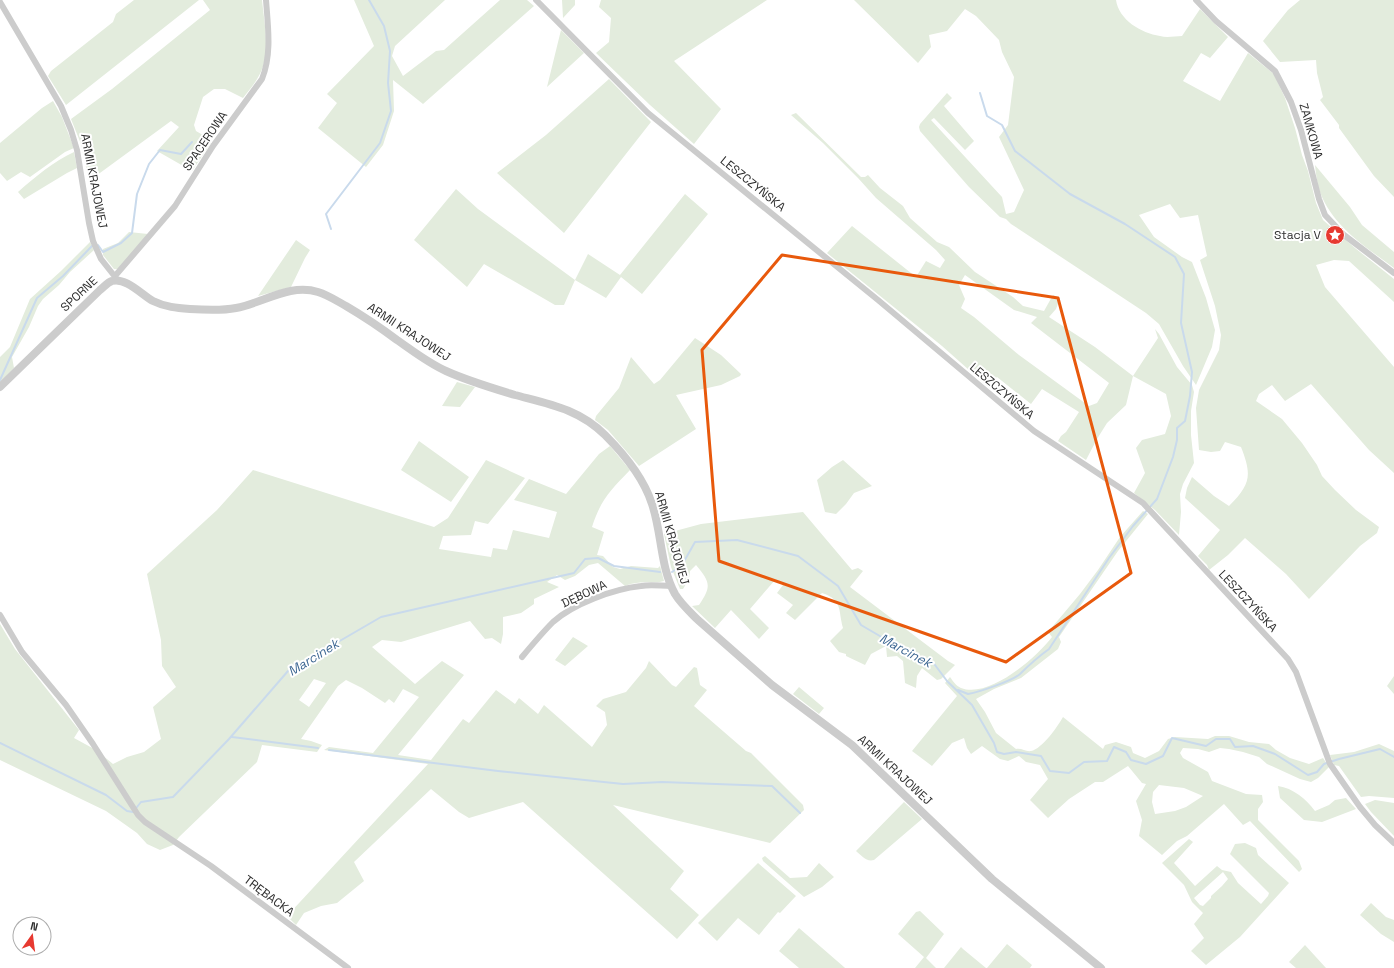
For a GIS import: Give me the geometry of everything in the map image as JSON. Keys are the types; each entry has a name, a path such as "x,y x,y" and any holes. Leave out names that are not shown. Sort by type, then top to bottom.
{"street":[{"name":"SPACEROWA","path":"116,278 175,206 213,146 262,79 266,69 268,55 266,0"},
{"name":"LESZCZYŃSKA","path":"536,0 648,113 878,300 1034,431 1146,506 1288,659 1296,672 1330,764 1375,825 1394,843"},
{"name":"ZAMKOWA","path":"1196,0 1216,21 1275,71 1291,102 1301,130 1319,200 1325,215 1344,235 1394,273"},
{"name":"ARMII KRAJOWEJ","path":"0,2 61,106 77,150 87,216 93,241 101,258 116,278"},
{"name":"SPORNE","path":"0,387 100,290 116,278 161,304 194,309"},
{"name":"ARMII KRAJOWEJ","path":"194,309 220,310 237,308 290,291 302,290 318,292 336,300 354,311 425,360 445,371 474,382 557,406 592,423 606,436 639,476 653,506 663,560 671,586 676,595 690,612 744,662 852,746 992,879 1101,968"},
{"name":"DĘBOWA","path":"522,657 554,622 566,613 593,599 615,591 641,586 671,586"},
{"name":"TRĘBACKA","path":"0,615 22,652 66,705 93,744 138,815 145,822 211,866 348,968"}],"highlighted area":[{"path":"782,255 1058,298 1131,573 1006,662 719,561 702,350"}],"green space":[{"path":"134,0 199,0 66,105 48,76 51,71 113,22 116,14"},
{"path":"203,0 262,0 266,35 266,53 262,69 256,81 243,98 225,89 214,89 203,97 194,125 196,131 208,138 211,143 192,171 157,151 179,127 171,121 89,181 81,144 71,119 112,89 210,10"},
{"path":"354,0 445,0 395,46 392,56 403,76 436,51 444,50 500,0 527,0 534,6 423,104 393,80 394,111 383,145 366,167 318,128 337,103 327,94 374,46"},
{"path":"562,0 575,0 575,5 563,18"},
{"path":"601,0 767,0 674,61 721,109 694,144 650,105 596,53 609,42 611,18 599,7"},
{"path":"854,0 1116,0 1121,14 1132,24 1146,32 1165,37 1182,36 1200,9 1228,37 1210,58 1201,53 1183,81 1220,101 1248,53 1274,74 1285,98 1308,171 1316,203 1323,220 1394,279 1394,302 1349,261 1334,260 1316,265 1325,287 1394,367 1394,473 1369,450 1311,384 1285,401 1272,385 1259,394 1256,401 1282,419 1302,443 1317,465 1322,476 1356,510 1379,527 1377,533 1360,546 1309,599 1286,574 1245,538 1228,555 1209,570 1207,565 1198,556 1220,530 1185,498 1187,488 1192,477 1214,496 1229,506 1242,491 1248,472 1241,447 1225,442 1220,451 1211,452 1199,450 1196,408 1199,390 1219,350 1221,335 1215,306 1200,260 1207,256 1198,215 1180,218 1170,204 1139,215 1154,237 1182,257 1192,262 1206,298 1215,330 1212,347 1196,385 1183,366 1159,324 1146,313 1011,224 1006,219 1000,217 969,187 920,131 920,124 947,93 952,98 944,106 974,141 965,150 934,118 931,120 1002,197 1006,214 1014,212 1024,190 999,137 1008,125 1014,77 1002,52 999,40 976,16 965,9 947,31 929,35 931,47 918,63"},
{"path":"1300,0 1394,0 1394,197 1374,176 1320,100 1323,97 1317,73 1316,60 1280,62 1263,41 1288,10"},
{"path":"561,30 584,53 547,87"},
{"path":"609,79 651,122 564,233 497,173 546,135"},
{"path":"53,101 62,117 74,148 65,152 30,177 21,172 7,181 0,173 0,143 42,108"},
{"path":"796,113 861,177 868,175 880,188 903,206 910,218 937,242 949,247 975,272 1013,297 1023,306 1044,311 1053,295 1060,298 1056,309 1049,317 1095,347 1133,376 1126,405 1107,423 1086,460 1058,441 1066,432 1079,412 1042,389 1031,404 997,377 987,386 942,346 827,253 852,226 916,277 926,261 940,268 945,260 936,250 876,198 823,143 791,115","holes":["965,275 1014,310 1037,317 1031,323 1109,383 1097,403 1089,406 1019,355 961,308 965,299 959,285"]},
{"path":"74,152 77,168 24,199 18,192 52,165"},
{"path":"1315,165 1350,207 1362,225 1394,252 1394,268 1351,235 1333,216 1320,192"},
{"path":"456,189 478,209 575,280 564,305 555,305 484,264 467,287 414,240"},
{"path":"685,194 708,214 642,294 621,277 606,298 575,280 588,254 620,275"},
{"path":"129,232 148,234 118,269 114,269 103,255 103,249 118,243"},
{"path":"296,240 310,250 291,287 258,296"},
{"path":"90,242 94,250 43,299 38,306 29,327 12,357 14,368 0,382 0,357 10,347 30,299"},
{"path":"1155,329 1177,367 1192,385 1194,392 1191,411 1191,435 1194,463 1183,484 1180,494 1181,512 1179,535 1155,510 1134,493 1145,473 1136,448 1142,440 1165,434 1171,416 1166,394 1133,376 1158,338"},
{"path":"695,338 721,355 741,374 740,376 721,385 676,395 696,429 639,466 608,430 595,420 596,416 619,388 631,357 654,384 660,380"},
{"path":"457,382 475,387 460,407 442,406"},
{"path":"419,441 469,477 451,502 401,470"},
{"path":"610,446 630,470 607,496 595,517 592,527 604,532 597,555 603,556 613,567 620,569 631,566 658,568 660,566 664,581 639,582 625,586 598,563 589,565 575,576 565,580 557,575 547,582 559,587 534,599 534,604 521,613 503,617 503,634 501,644 492,638 485,639 470,621 401,642 382,640 372,647 415,684 442,661 464,675 398,755 431,760 463,719 469,723 496,690 515,704 519,698 538,714 544,705 592,747 607,725 605,712 596,706 603,699 626,692 646,668 649,661 672,685 676,687 694,667 697,668 700,685 707,690 694,706 746,751 751,753 803,805 804,810 770,843 613,805 684,871 670,889 699,915 677,939 523,802 469,818 459,812 431,789 354,862 364,881 337,903 321,906 304,913 296,925 287,916 428,764 324,750 329,747 373,753 419,697 403,689 394,703 389,699 385,703 362,688 346,680 338,686 301,739 322,745 317,752 262,745 257,762 179,837 173,845 160,850 147,844 137,833 106,811 0,760 0,624 15,649 79,730 74,738 96,750 113,764 127,757 144,752 161,739 153,707 176,687 162,666 161,640 147,574 217,510 253,470 434,527 448,518 486,460 525,478 488,524 475,521 471,535 443,536 439,549 491,557 493,548 507,550 513,530 549,538 557,512 514,500 529,479 566,494 599,454","holes":["314,679 326,683 309,707 299,700"]},
{"path":"843,460 872,486 854,493 836,514 825,512 817,480"},
{"path":"1143,511 1148,514 1118,551 1059,637 1061,642 1058,649 1021,678 994,689 976,699 996,733 1016,749 1027,751 1035,749 1045,742 1063,717 1103,749 1105,745 1116,742 1131,747 1133,753 1145,758 1159,751 1168,739 1175,737 1208,739 1215,736 1229,736 1249,742 1269,744 1290,758 1309,764 1323,758 1329,767 1318,778 1311,782 1300,779 1267,764 1259,757 1243,752 1220,748 1209,752 1198,749 1183,748 1180,753 1183,758 1208,772 1212,781 1246,794 1262,795 1263,802 1258,809 1258,820 1299,861 1302,869 1299,872 1250,821 1243,825 1224,804 1187,836 1177,841 1162,855 1139,836 1142,820 1136,801 1146,784 1142,783 1128,766 1103,782 1095,782 1069,799 1048,818 1030,800 1048,779 1040,765 1026,762 1019,756 1008,761 1000,759 982,746 971,754 967,748 964,738 952,743 932,766 912,751 957,696 945,683 950,677 961,688 972,690 985,688 998,682 1024,665 1045,646 1052,637 1048,632 1080,594 1120,537","holes":["1159,785 1184,788 1203,796 1186,807 1175,811 1155,814 1152,802 1153,792"]},
{"path":"803,512 852,570 858,568 863,571 850,587 955,665 941,679 937,680 922,668 917,676 916,688 905,683 903,661 897,656 887,657 886,646 871,654 865,665 846,656 846,654 839,652 830,641 843,628 837,602 822,593 795,620 786,613 793,605 777,593 783,585 775,580 750,609 769,628 759,639 731,610 715,628 692,606 699,605 703,599 708,584 707,580 696,565 690,571 689,579 683,589 680,589 671,567 664,534 701,524"},
{"path":"573,637 588,646 565,666 555,660"},
{"path":"1394,676 1394,694 1387,686"},
{"path":"799,687 824,708 819,714 793,694"},
{"path":"1379,744 1394,751 1394,798 1369,796 1361,797 1339,766 1334,765 1330,755 1354,752"},
{"path":"1278,786 1289,789 1299,795 1308,802 1315,811 1329,805 1335,800 1346,798 1356,809 1322,822 1304,820 1280,798"},
{"path":"1375,800 1394,803 1394,836 1365,804"},
{"path":"904,802 922,819 874,860 864,858 856,851"},
{"path":"1189,839 1193,842 1174,863 1195,886 1217,866 1222,870 1231,872 1238,883 1261,904 1269,893 1230,854 1235,844 1245,843 1256,848 1258,855 1289,883 1240,937 1206,965 1191,951 1204,938 1194,924 1203,913 1192,902 1184,885 1162,863","holes":["1223,872 1228,879 1203,906 1200,905 1194,898"]},
{"path":"765,856 790,878 807,877 819,863 834,877 822,887 804,897 763,861 762,858"},
{"path":"758,863 796,896 780,913 778,912 759,935 738,918 717,941 698,923"},
{"path":"1371,903 1386,917 1394,920 1394,942 1381,934 1360,915"},
{"path":"920,911 944,934 926,958 936,968 915,968 924,957 898,934 916,912"},
{"path":"799,928 845,968 799,968 779,951"},
{"path":"1007,944 1032,965 1030,968 987,968"},
{"path":"1305,945 1326,968 1296,968 1289,962"},
{"path":"961,947 963,949 986,968 944,968"}],"waterway":[{"path":"331,229 326,214 380,143 391,111 388,83 390,51 384,26 369,0"},
{"path":"958,690 968,694 987,689 1010,680 1020,674 1049,649 1109,558 1133,526 1157,499 1173,457 1177,440 1177,428 1185,421 1190,396 1192,372 1181,323 1184,274 1175,257 1125,224 1070,194 1015,151 1002,125 987,116 980,93"},
{"path":"98,245 103,252 121,243 132,233 137,194 149,164 160,150 181,154 192,142"},
{"path":"0,380 37,298 63,276 92,246"},
{"name":"Marcinek","path":"672,572 682,565 695,542 737,540 798,556 838,586 861,625 926,663 932,661 947,681 972,705 994,743 997,752 1004,754 1016,752 1041,756 1050,771 1069,773 1084,762 1107,761 1114,747 1126,752 1131,760 1146,764 1163,756 1172,738 1206,746 1216,739 1230,739 1235,747 1253,746 1275,754 1308,775 1317,772 1324,764 1380,749 1394,757"},
{"name":"Marcinek","path":"0,743 106,795 127,811 133,812 141,802 173,797 229,739 288,671 381,617 574,573 585,559 598,558 614,566 660,572"},
{"path":"232,737 318,748"},
{"path":"329,750 498,771 623,784 662,782 772,786 800,813"}],"place":[{"name":"Stacja V","path":"1335,235"}]}
